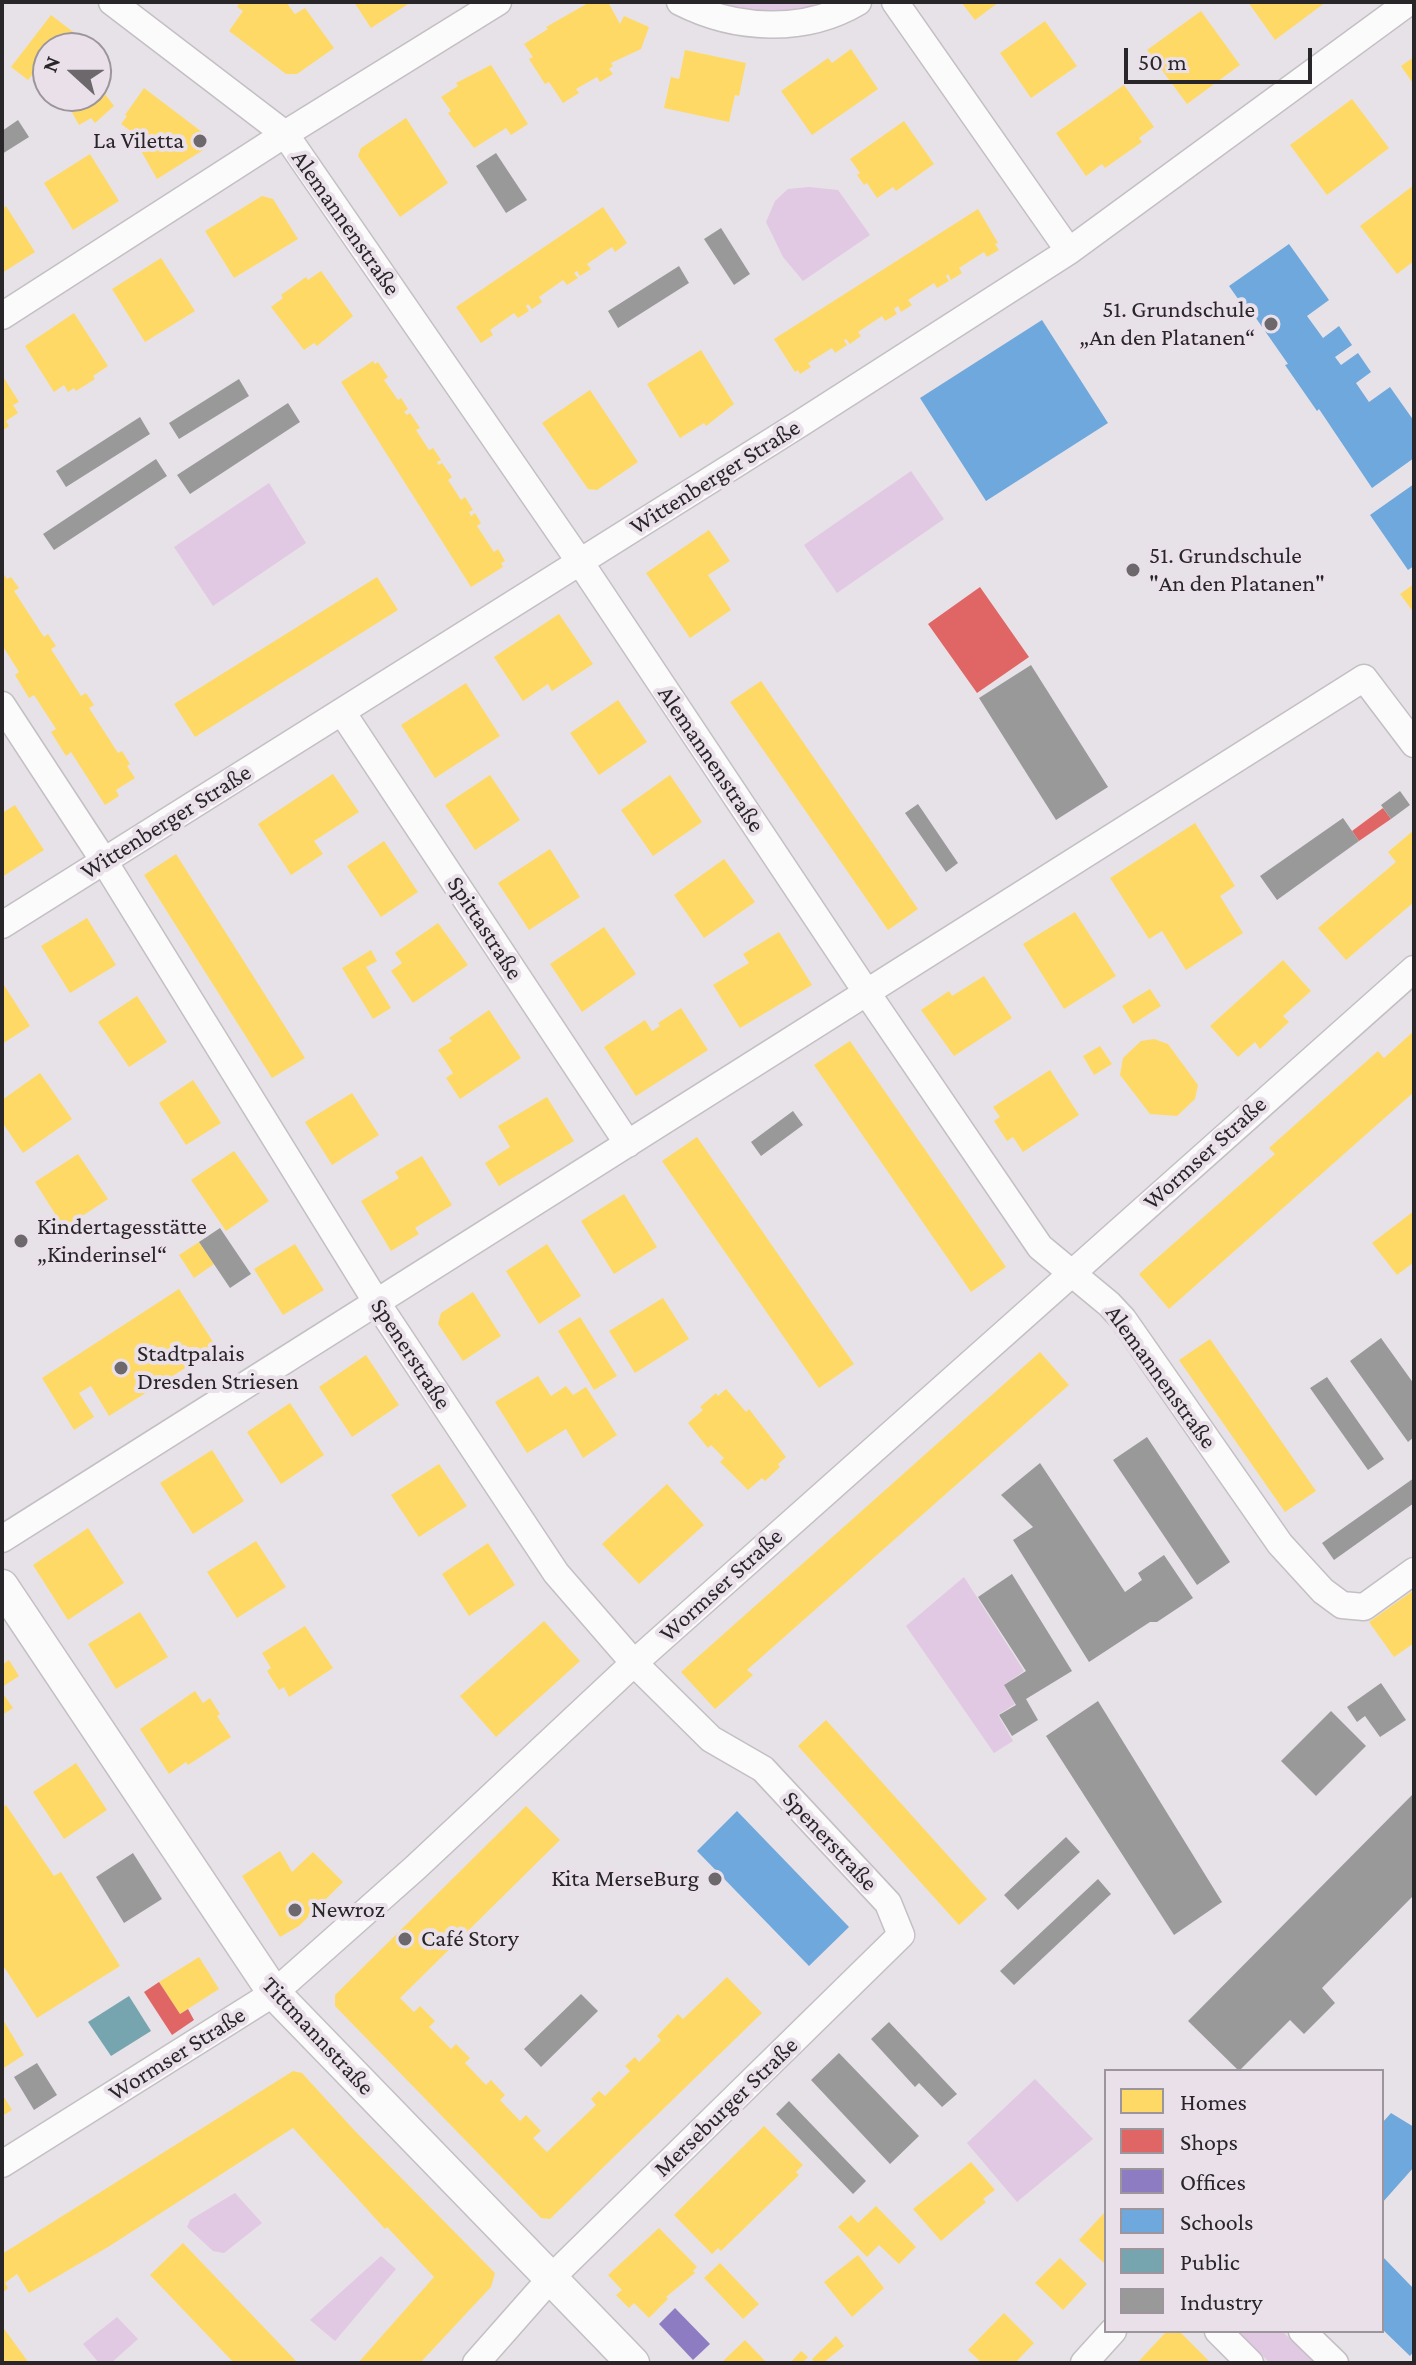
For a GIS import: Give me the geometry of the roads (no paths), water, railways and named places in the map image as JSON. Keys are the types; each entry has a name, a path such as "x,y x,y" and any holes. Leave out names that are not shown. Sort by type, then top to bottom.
{"street":[{"name":"Alemannenstraße","path":"112,2 285,134 580,562 1040,1247 1123,1319 1280,1544 1323,1591 1342,1605 1364,1607 1414,1571"},
{"path":"2,316 285,134 498,2"},
{"path":"680,2 726,20 768,25 801,23 843,11 858,2"},
{"path":"895,2 1069,251"},
{"name":"Wittenberger Straße","path":"2,925 1069,251 1409,2"},
{"path":"2,1539 1364,678 1414,744"},
{"name":"Spenerstraße","path":"2,705 104,861 377,1303 556,1573 634,1663 711,1739 763,1769 888,1903 901,1935"},
{"name":"Spittastraße","path":"342,712 628,1144"},
{"name":"Wormser Straße","path":"2,2164 274,1993 415,1868 634,1663 1414,969"},
{"name":"Tittmannstraße","path":"2,1586 274,1993 633,2363"},
{"name":"Merseburger Straße","path":"476,2363 551,2278 901,1935"},
{"path":"1084,2363 1111,2333"},
{"path":"1220,2333 1250,2363"},
{"path":"1304,2333 1335,2363"}],"place":[{"name":"La Viletta","path":"200,141"},
{"name":"51. Grundschule „An den Platanen“","path":"1271,324"},
{"name":"51. Grundschule \"An den Platanen\"","path":"1133,570"},
{"name":"Kindertagesstätte „Kinderinsel“","path":"21,1241"},
{"name":"Stadtpalais Dresden Striesen","path":"121,1368"},
{"name":"Kita MerseBurg","path":"715,1879"},
{"name":"Newroz","path":"295,1910"},
{"name":"Café Story","path":"405,1939"}]}
